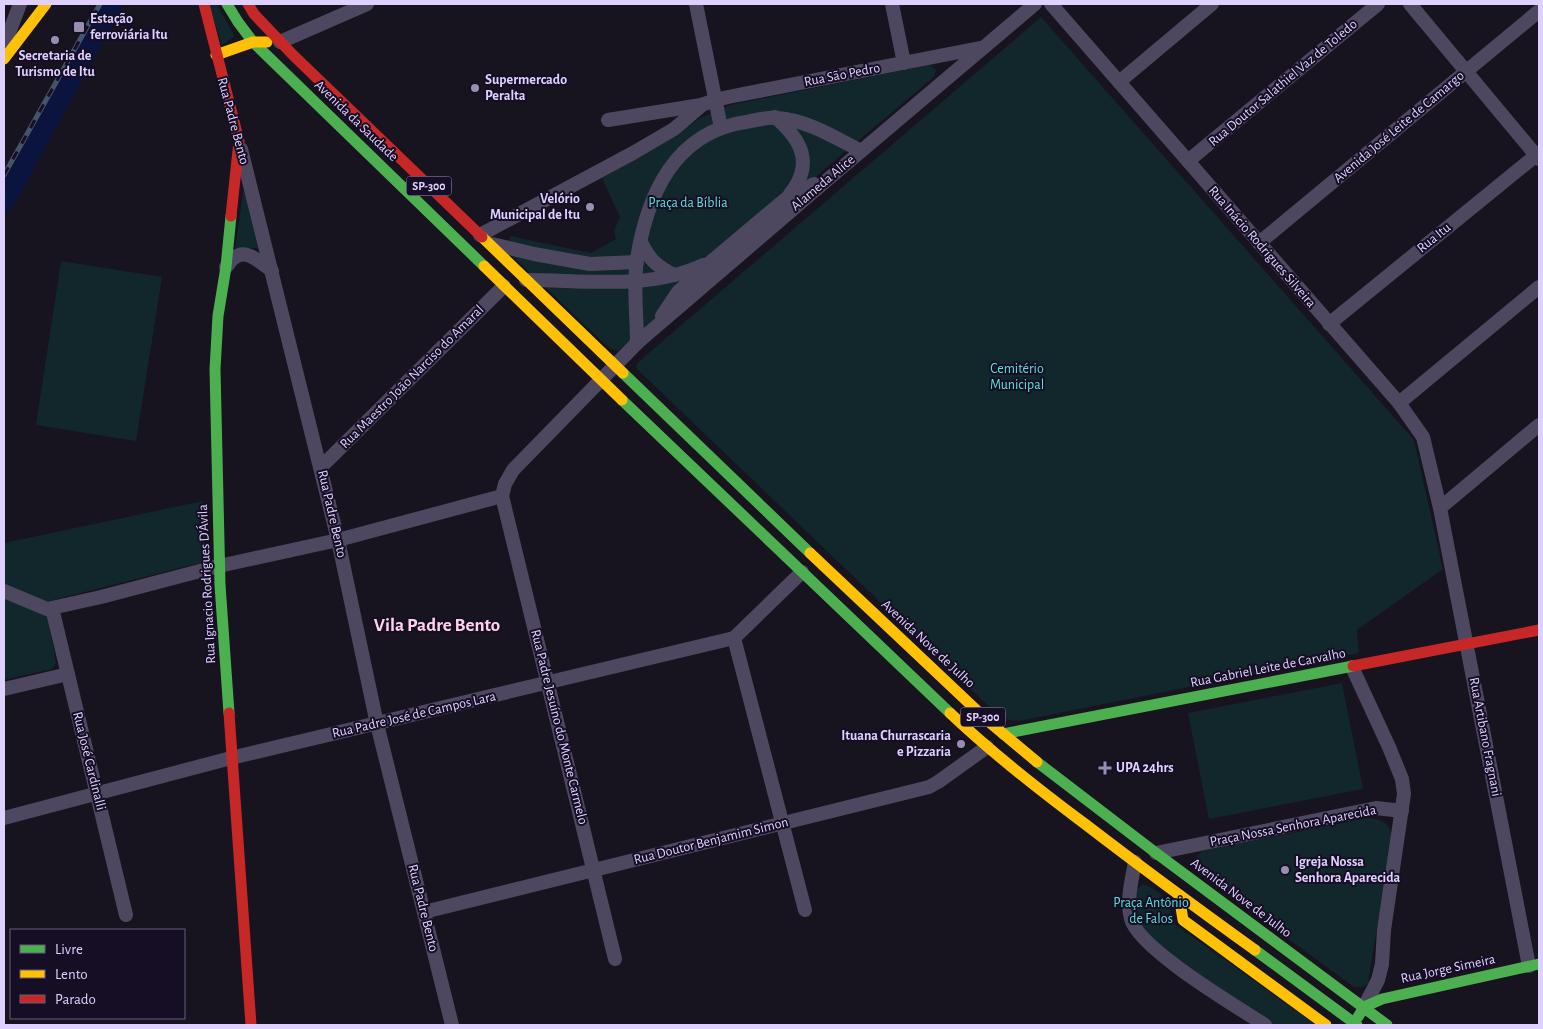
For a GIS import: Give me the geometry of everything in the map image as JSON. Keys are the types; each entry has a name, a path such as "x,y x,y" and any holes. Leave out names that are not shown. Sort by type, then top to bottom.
{"main road":[{"path":"4,59 46,4"},
{"name":"Rua Padre Bento","path":"204,4 239,141"},
{"name":"Avenida da Saudade","path":"227,4 253,42 601,380"},
{"name":"Avenida da Saudade","path":"248,4 254,14 280,42 615,365"},
{"path":"216,55 253,42 280,42"},
{"name":"Rua Ignacio Rodrigues D'Ávila","path":"239,141 226,267 218,316 215,368 219,566 251,1025"},
{"path":"469,252 492,264 508,279 526,280"},
{"name":"Avenida Nove de Julho","path":"615,365 831,573 1003,734 1156,853 1387,1025"},
{"name":"SP-300","path":"601,380 987,747 1135,862 1355,1025"},
{"name":"Rua Gabriel Leite de Carvalho","path":"948,709 959,715 981,734 995,736 1539,630"},
{"path":"987,747 993,744 1004,744 1025,752"},
{"path":"1179,894 1183,920 1326,1025"},
{"name":"Rua Jorge Simeira","path":"1364,1007 1382,999 1534,965"},
{"path":"1355,1025 1364,1007"}],"street":[{"path":"4,46 20,4"},
{"path":"280,42 367,4"},
{"path":"696,4 721,128"},
{"path":"892,4 904,63"},
{"name":"Alameda Alice","path":"502,496 505,484 513,470 637,343 1035,4"},
{"name":"Rua Inácio Rodrigues Silveira","path":"1051,4 1399,403 1423,437 1440,508"},
{"path":"1119,82 1212,4"},
{"name":"Rua Doutor Salathiel Vaz de Toledo","path":"1188,161 1378,4"},
{"path":"1410,4 1538,156"},
{"name":"Avenida José Leite de Camargo","path":"1259,243 1539,11"},
{"name":"Rua São Pedro","path":"608,120 701,105 716,100 983,47"},
{"name":"Rua São Pedro","path":"484,239 674,129 701,105"},
{"path":"637,343 637,262 648,209 664,177 691,145 721,128 775,117 801,122 824,131 861,151"},
{"path":"775,117 796,139 803,156 804,166 801,177 788,197"},
{"name":"Rua Padre Bento","path":"239,141 321,467 376,724 452,1025"},
{"name":"Rua Itu","path":"1329,324 1538,156"},
{"path":"650,332 678,292 713,260 788,197 812,184 827,180"},
{"path":"484,239 563,260 590,264 637,262"},
{"path":"640,242 655,264 674,275"},
{"path":"226,267 235,256 246,254 257,259 272,271"},
{"path":"557,280 563,268 563,260"},
{"path":"526,280 636,282 693,270 713,260"},
{"name":"Rua Maestro João Narciso do Amaral","path":"321,467 504,286"},
{"path":"1399,403 1539,287"},
{"path":"1440,508 1539,425"},
{"path":"4,591 48,609 219,566 338,540 502,496"},
{"name":"Rua Padre Jesuíno do Monte Carmelo","path":"502,496 615,958"},
{"name":"Rua Artibano Fragnani","path":"1440,508 1534,965"},
{"path":"802,572 734,638 805,910"},
{"name":"Rua José Cardinalli","path":"52,608 126,915"},
{"name":"Rua Padre José de Campos Lara","path":"4,818 231,758 734,638"},
{"path":"1352,667 1402,779 1404,794 1384,930 1382,964 1378,980 1364,1007"},
{"path":"4,689 68,674"},
{"name":"Rua Doutor Benjamim Simon","path":"424,912 929,787 987,747"},
{"name":"Praça Nossa Senhora Aparecida","path":"1156,853 1376,808 1402,811"},
{"path":"1135,862 1129,898 1131,919 1140,934 1152,947 1186,973 1265,1025"}],"green space":[{"path":"209,4 216,4 234,36 222,45"},
{"name":"Cemitério Municipal","path":"1041,17 1414,440 1443,569 1357,630 1359,653 1019,721 1009,720 999,716 636,368 637,363"},
{"name":"Praça da Bíblia","path":"929,65 936,70 934,77 820,173 618,351 609,348 509,253 510,236 591,253 616,239 614,231 620,217 602,178 669,139 700,118 730,105"},
{"path":"244,187 262,248 235,248"},
{"path":"61,261 162,277 136,441 36,425"},
{"path":"203,501 206,560 204,562 45,602 56,663 52,669 4,680 4,543"},
{"path":"1342,683 1363,789 1209,819 1188,713"},
{"path":"1367,818 1384,822 1389,828 1392,837 1368,983 1363,987 1354,987 1194,870 1194,860 1202,851"},
{"name":"Praça Antônio de Falos","path":"1143,884 1153,888 1163,897 1176,925 1316,1025 1273,1025 1205,983 1139,927 1132,897"}],"waterway":[{"path":"4,202 113,4"}],"railway":[{"path":"4,175 100,4"}],"traffic: fast":[{"path":"227,4 253,42 484,266"},
{"path":"229,713 220,585 215,369 218,316 226,267 231,216"},
{"path":"623,373 810,553"},
{"path":"622,400 950,713"},
{"path":"1003,734 1353,666"},
{"path":"1037,762 1387,1025"},
{"path":"1255,950 1357,1025"},
{"path":"1358,1017 1364,1007 1382,999 1539,964"}],"traffic: slow":[{"path":"4,59 46,4"},
{"path":"216,55 253,42 267,42"},
{"path":"482,237 623,373"},
{"path":"484,266 622,400"},
{"path":"810,553 988,721 1037,762"},
{"path":"950,713 1050,798 1255,950"},
{"path":"1179,895 1183,920 1326,1025"}],"traffic: jam":[{"path":"204,4 239,141 231,216"},
{"path":"248,4 254,14 293,55 482,237"},
{"path":"1353,666 1539,630"},
{"path":"229,713 251,1025"}],"place":[{"name":"Estação ferroviária Itu","path":"79,27"},
{"name":"Secretaria de Turismo de Itu","path":"55,40"},
{"name":"Supermercado Peralta","path":"475,88"},
{"name":"Velório Municipal de Itu","path":"590,207"},
{"name":"Ituana Churrascaria e Pizzaria","path":"961,744"},
{"name":"UPA 24hrs","path":"1105,768"},
{"name":"Igreja Nossa Senhora Aparecida","path":"1285,870"}],"district":[{"name":"Vila Padre Bento","path":"437,625"}]}
